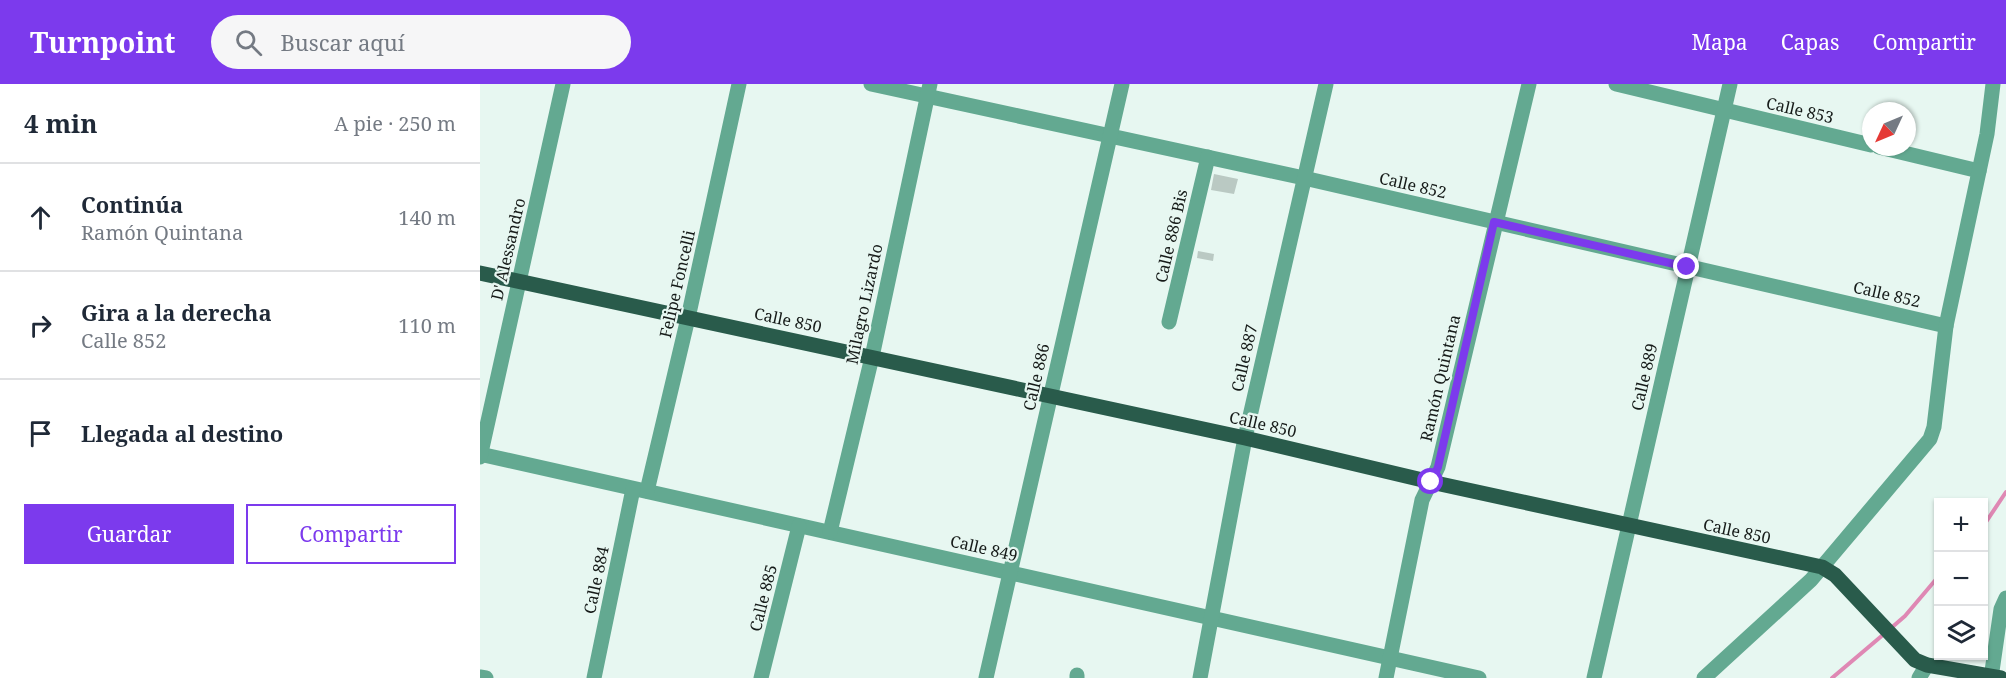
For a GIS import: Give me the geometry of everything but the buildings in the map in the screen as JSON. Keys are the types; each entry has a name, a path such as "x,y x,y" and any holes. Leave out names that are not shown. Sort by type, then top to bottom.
{"main road":[{"name":"Calle 850","path":"480,273 1245,438 1431,482 1822,567 1835,576 1915,660 1923,672 1995,678"}],"street":[{"name":"D' Alessandro","path":"480,455 563,84"},
{"name":"Felipe Foncelli","path":"640,490 688,318 739,84"},
{"name":"Calle 852","path":"871,84 929,90 1208,158 1304,178 1946,326"},
{"name":"Calle 886","path":"986,678 1122,84"},
{"name":"Calle 887","path":"1200,678 1245,438 1326,84"},
{"name":"Ramón Quintana","path":"1386,678 1422,500 1438,467 1494,222 1529,84"},
{"name":"Calle 853","path":"1616,84 1862,143"},
{"name":"Calle 889","path":"1594,678 1730,84"},
{"path":"1704,678 1822,567 1930,439 1934,427 1946,326 1980,171 1993,84"},
{"name":"Milagro Lizardo","path":"830,531 872,357 929,90"},
{"path":"1916,156 1980,171"},
{"name":"Calle 886 Bis","path":"1169,322 1208,158"},
{"name":"Calle 849","path":"480,455 830,531 1479,678"},
{"name":"Calle 884","path":"594,678 640,490"},
{"name":"Calle 885","path":"761,678 799,526"},
{"path":"1995,678 2005,599"},
{"path":"480,677 486,678"}],"waterway":[{"path":"1988,519 2006,492"},
{"path":"1890,629 1905,616 1934,582"},
{"path":"1832,678 1884,634"}],"route":[{"path":"1431,482 1438,467 1494,222 1687,267"}]}
